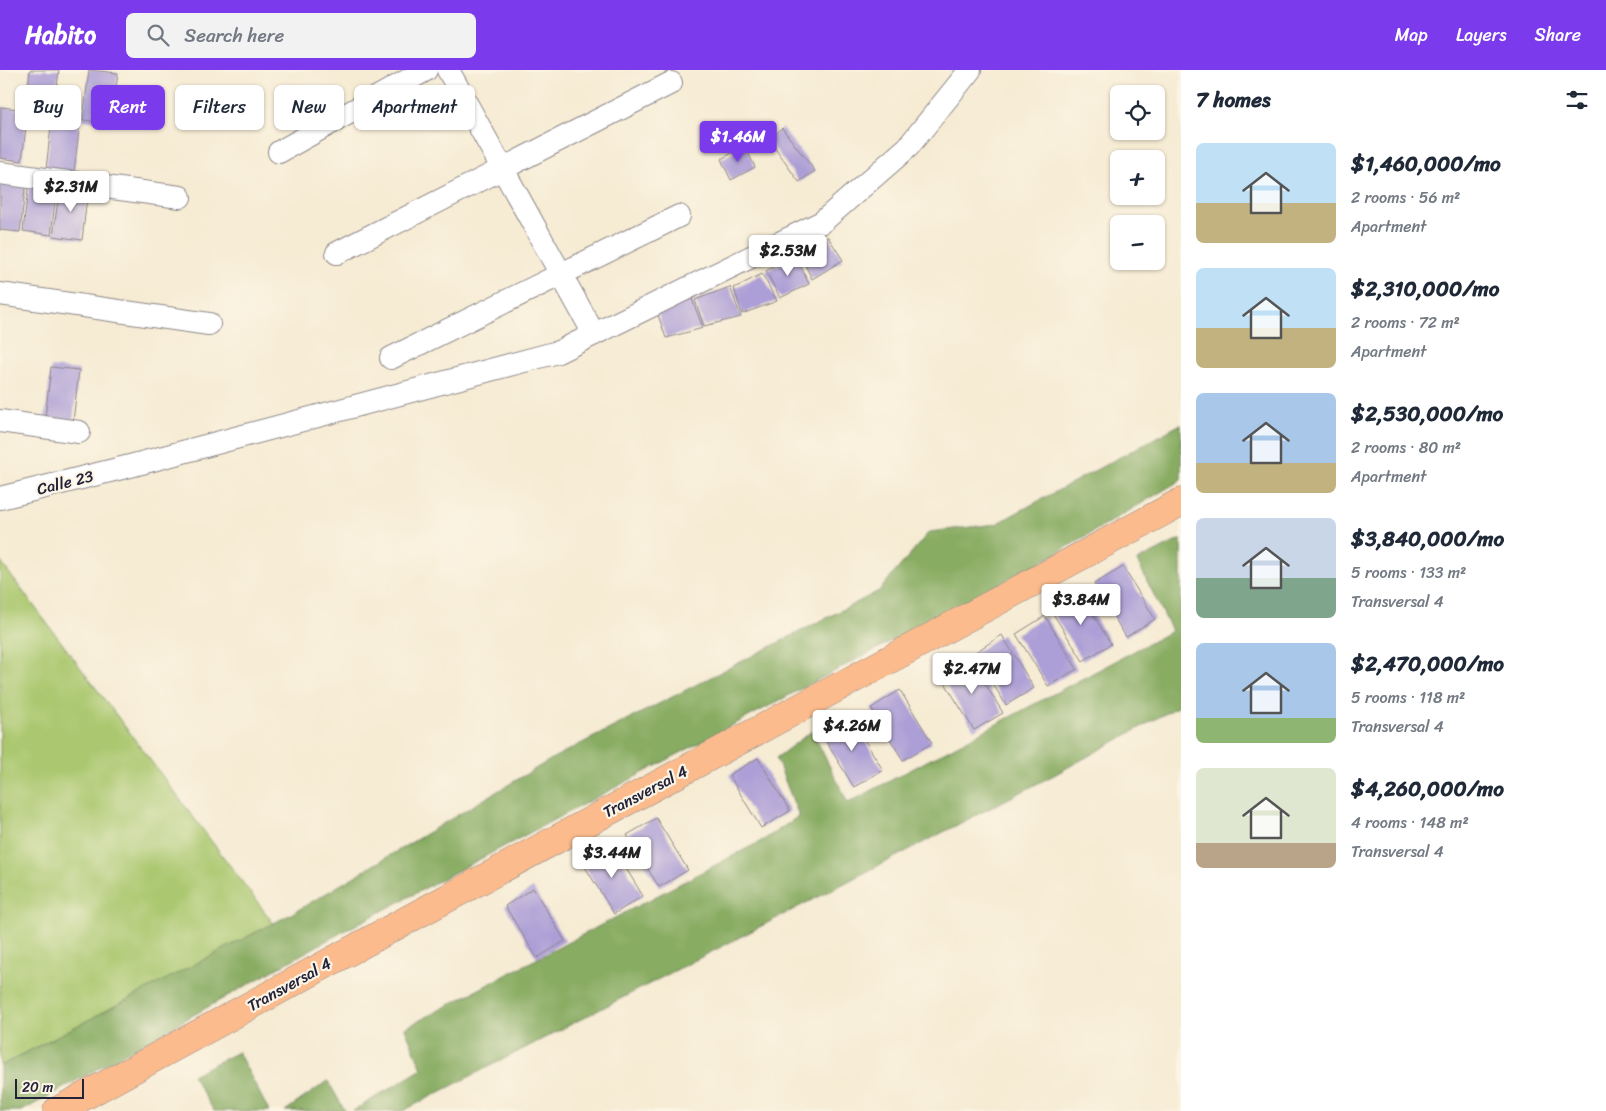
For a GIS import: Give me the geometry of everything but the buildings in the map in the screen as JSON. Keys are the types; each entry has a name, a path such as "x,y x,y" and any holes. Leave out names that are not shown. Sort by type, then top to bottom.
{"main road":[{"name":"Transversal 4","path":"57,1111 1181,502"}],"street":[{"path":"279,152 426,70"},
{"path":"448,70 594,334"},
{"name":"Calle 23","path":"0,498 130,466 558,352 822,222 908,147 970,70"},
{"path":"336,253 672,83"},
{"path":"0,173 180,197"},
{"path":"391,358 679,216"},
{"path":"0,294 210,324"},
{"path":"0,421 79,432"}],"green space":[{"path":"1181,424 1181,480 1052,556 333,937 22,1111 0,1111 0,1066 293,913 555,757 879,591 929,532 996,524"},
{"path":"1181,539 1181,705 1054,775 403,1111 353,1111 422,1069 405,1028 765,839 799,816 776,758 812,731 848,803 1172,631 1137,561"},
{"path":"0,561 274,924 0,1066"},
{"path":"238,1052 269,1111 214,1111 192,1075"},
{"path":"328,1081 345,1111 285,1111"}]}
